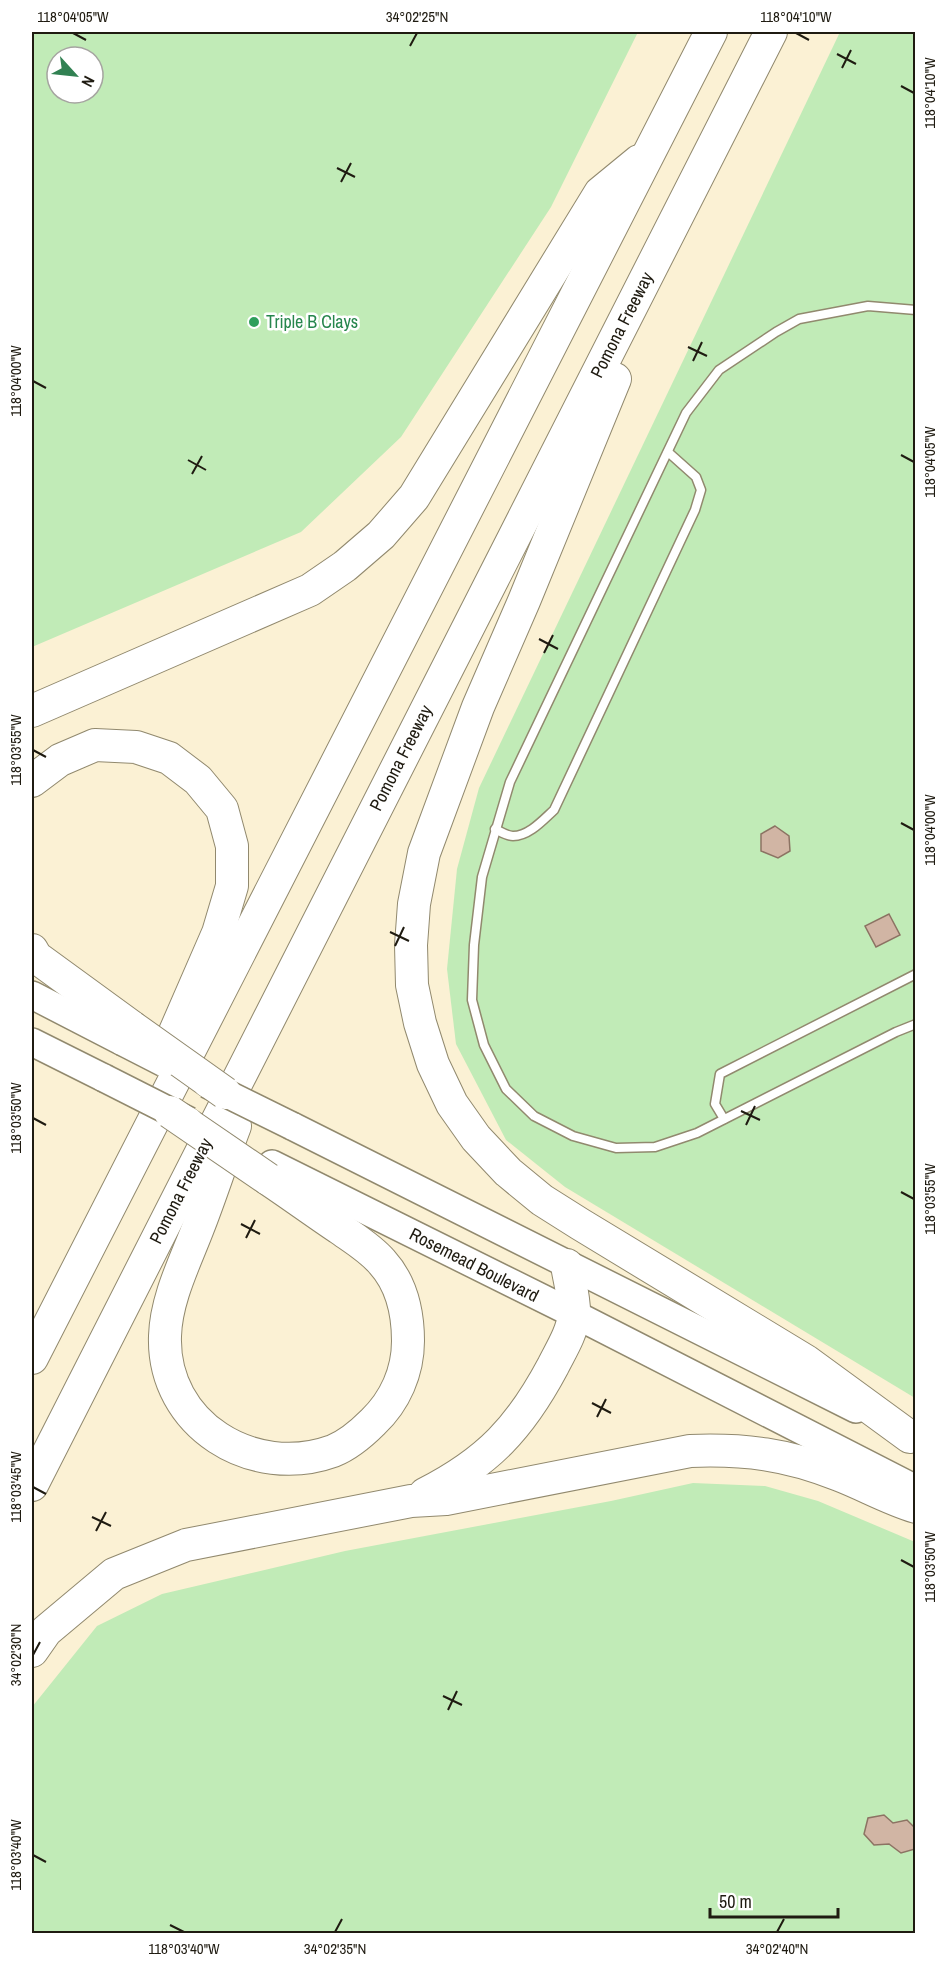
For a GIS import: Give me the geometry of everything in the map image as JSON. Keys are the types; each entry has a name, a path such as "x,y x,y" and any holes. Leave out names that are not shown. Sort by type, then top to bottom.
{"highway":[{"path":"32,1358 711,32"},
{"name":"Pomona Freeway","path":"32,1485 771,32"},
{"path":"32,711 310,590 345,566 381,535 423,484 600,193 649,152"},
{"path":"700,170 478,708 424,852 414,904 411,945 412,985 420,1023 433,1064 453,1104 476,1138 508,1172 542,1200 806,1361 913,1438"},
{"path":"32,781 60,760 95,745 136,747 169,758 198,780 222,809 232,846 232,886 218,933 59,1303"},
{"path":"32,950 36,957 128,1034 225,1093"},
{"path":"170,1112 270,1171 382,1262 399,1288 408,1319 408,1355 399,1386 384,1412 360,1434 335,1450 312,1457 287,1460 258,1456 232,1447 204,1428 186,1409 167,1363 165,1336 177,1280 199,1227 281,994"},
{"path":"411,1501 444,1485 476,1464 522,1418 538,1394 568,1336 574,1314 567,1265"},
{"path":"32,1651 46,1631 114,1574 186,1545 411,1501 446,1499 690,1451 730,1450 765,1453 804,1462 915,1508"}],"main road":[{"path":"32,995 128,1034"},
{"path":"32,1042 170,1112"},
{"path":"225,1093 913,1438"},
{"name":"Rosemead Boulevard","path":"270,1171 574,1314 915,1489"}],"lane":[{"path":"915,310 868,306 799,319 783,327 719,370 686,412 510,782 482,878 474,945 472,1000 484,1045 506,1089 534,1116 573,1136 616,1148 655,1147 697,1133 915,1024"},
{"path":"495,830 511,836 522,834 539,824 554,810 695,510 701,490 696,477 668,452"},
{"path":"724,1119 715,1104 720,1074 915,974"}],"green space":[{"name":"Triple B Clays","path":"32,32 638,32 551,207 401,437 301,532 32,647"},
{"path":"840,32 915,32 915,1398 565,1187 506,1140 456,1044 447,969 457,869 479,788"},
{"path":"693,1483 765,1486 818,1501 915,1542 915,1933 32,1933 32,1707 97,1626 162,1594 345,1551 611,1501"}],"building":[{"path":"775,826 789,836 790,851 778,858 761,851 761,834"},
{"path":"889,914 900,935 876,947 865,926"},
{"path":"884,1815 893,1823 907,1820 915,1828 915,1849 901,1853 889,1844 874,1845 864,1834 868,1818"}],"place":[{"name":"Triple B Clays","path":"254,322"}]}
